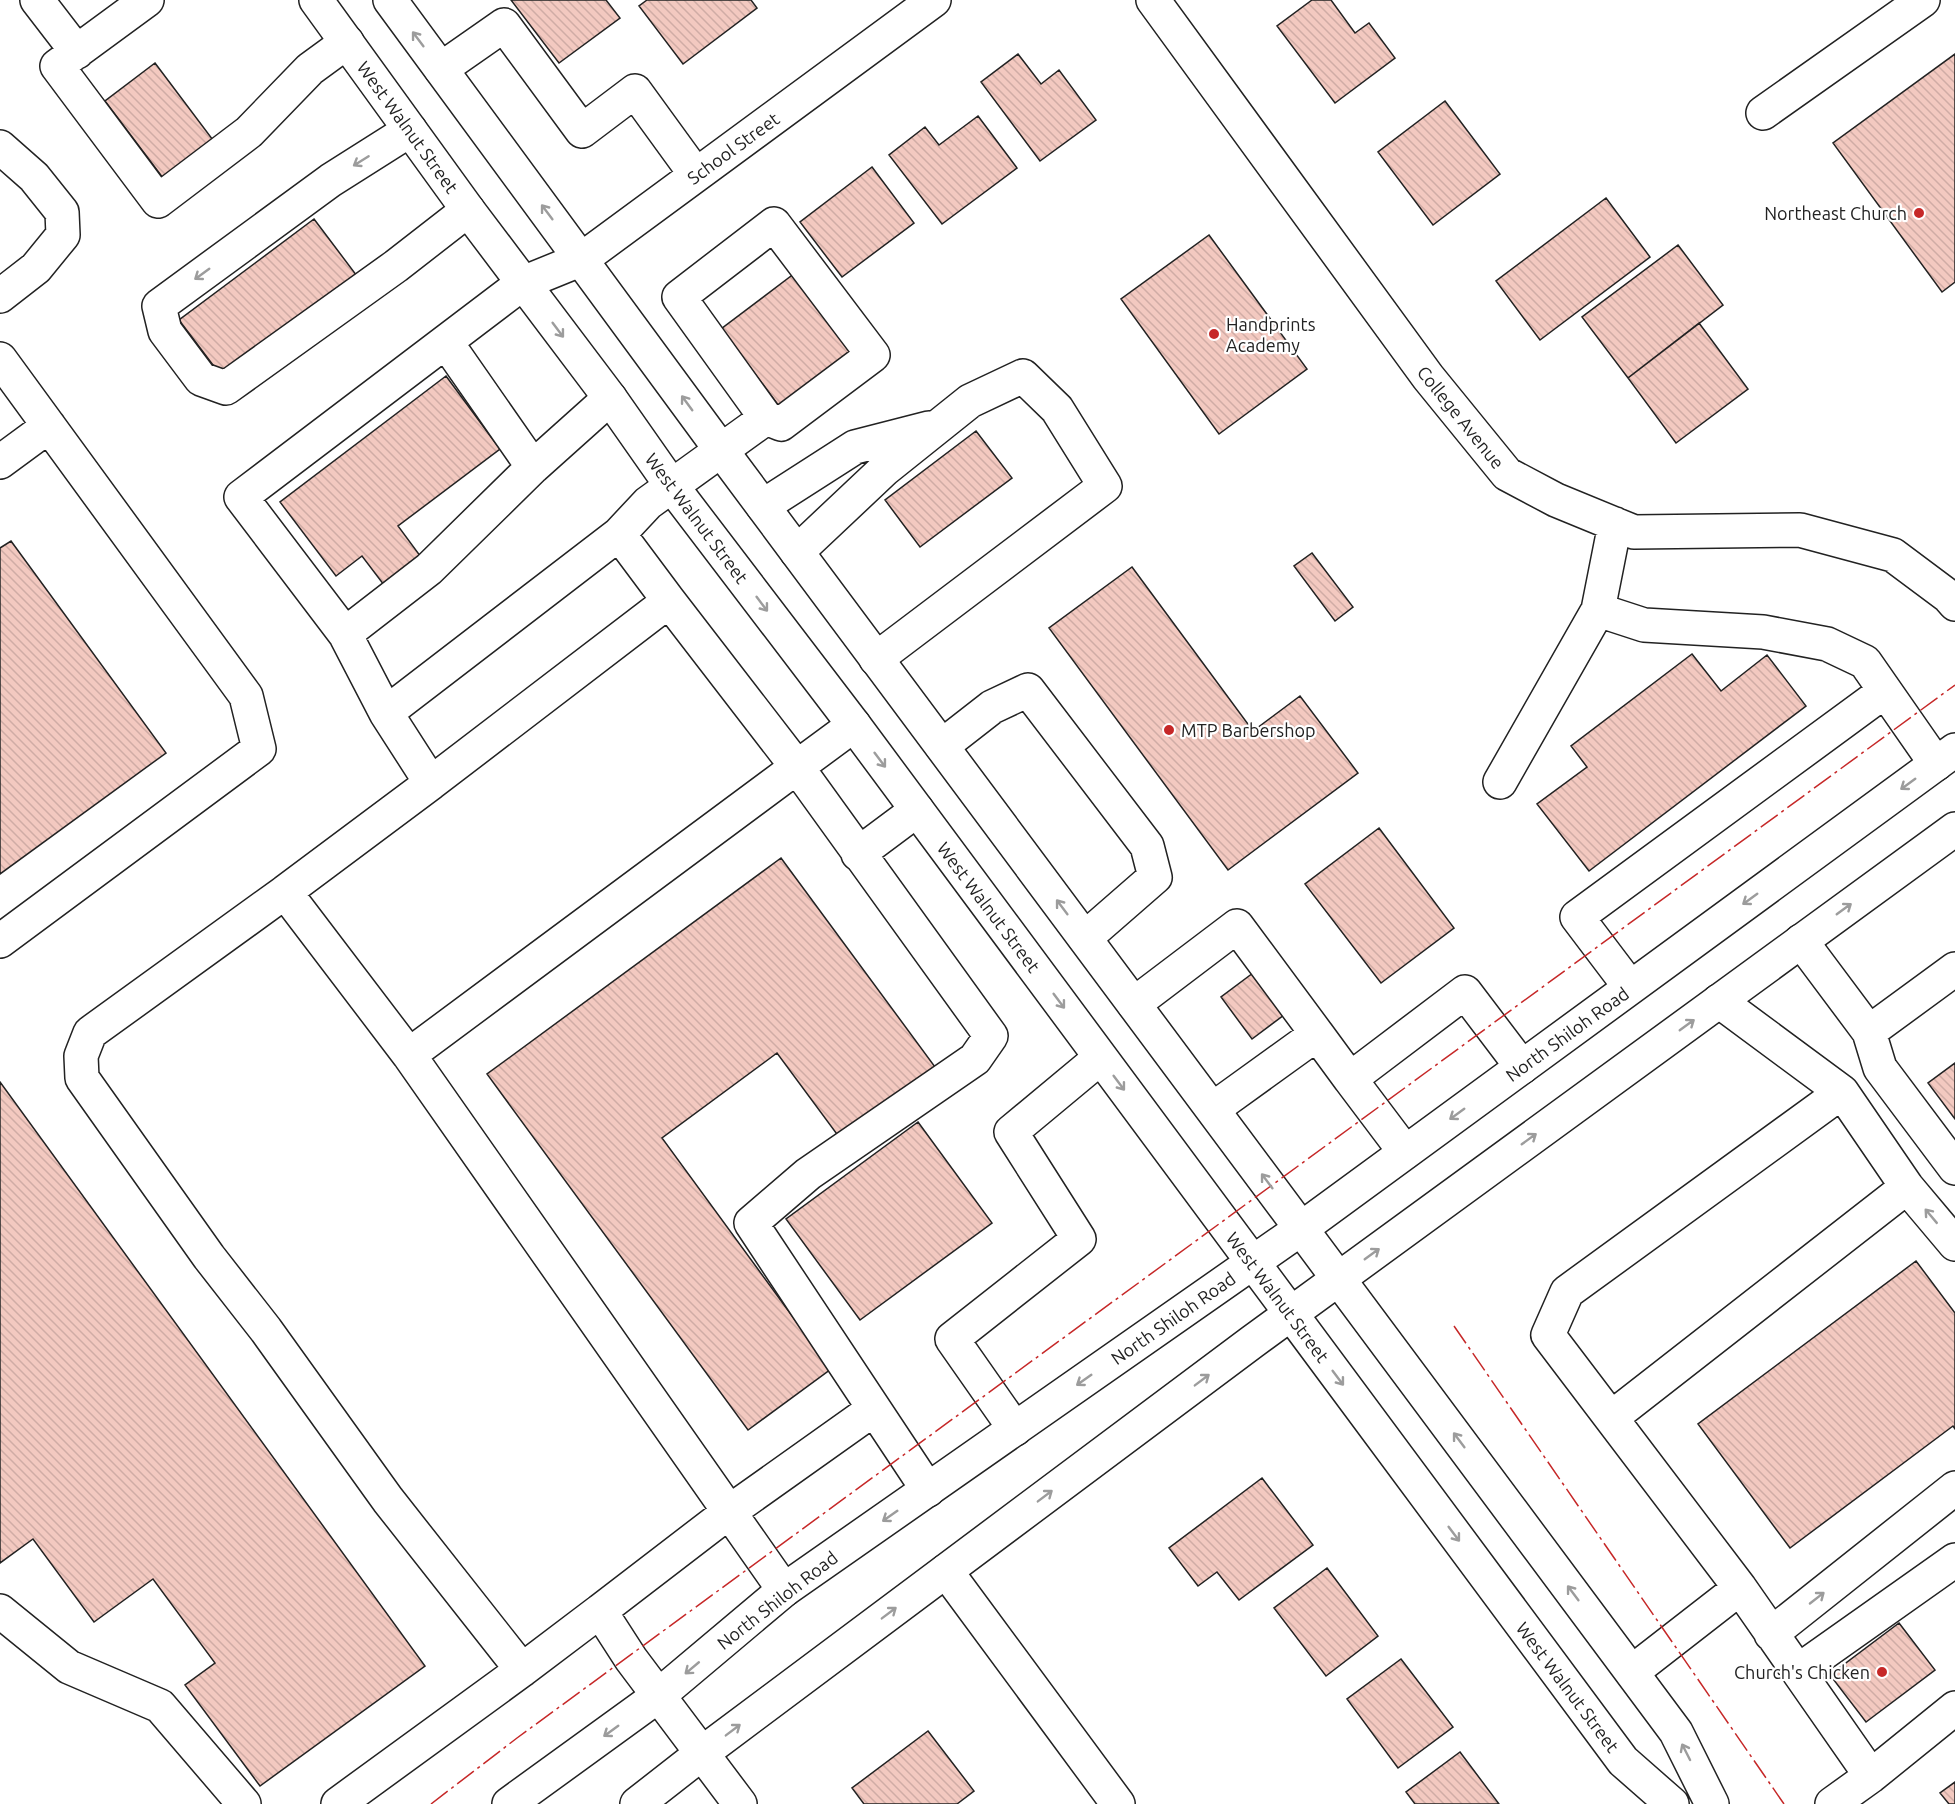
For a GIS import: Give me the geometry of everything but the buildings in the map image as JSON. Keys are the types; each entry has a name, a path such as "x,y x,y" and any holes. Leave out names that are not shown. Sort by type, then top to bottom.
{"main road":[{"path":"37,0 77,52"},
{"path":"147,0 57,66 158,201 249,132 310,69 347,42"},
{"name":"West Walnut Street","path":"316,0 468,210 610,398 671,485 854,725 1623,1761 1672,1804"},
{"path":"390,0 876,659 1676,1732 1712,1804"},
{"name":"School Street","path":"345,633 241,497 523,283 582,259 934,0"},
{"name":"College Avenue","path":"1154,0 1428,377 1508,474 1556,500 1634,532 1800,530 1893,555 1948,596 1955,604"},
{"path":"1763,113 1923,0"},
{"path":"441,69 504,25 582,131 635,91 696,175"},
{"path":"410,130 332,180 159,306 165,331 201,379 226,388 396,266 468,210"},
{"path":"0,147 34,177 62,212 63,235 36,268 0,296"},
{"path":"774,224 873,355 781,424 766,418 679,297 774,224"},
{"path":"446,342 533,467"},
{"path":"0,359 246,696 259,748 0,941"},
{"path":"797,552 885,469 970,400 1023,376 1057,409 1105,486 876,659"},
{"path":"431,783 386,713 345,633 429,570 533,467 610,398"},
{"path":"386,713 619,534 648,503 671,485 766,418"},
{"path":"763,506 855,447 940,425"},
{"path":"0,462 49,426"},
{"path":"1500,782 1599,610 1615,524"},
{"path":"619,534 797,767 991,1036 975,1059 808,1174 751,1224 928,1490"},
{"path":"522,1670 388,1500 266,1330 209,1257 82,1078 81,1056 90,1033 285,892 669,601"},
{"path":"1599,610 1644,625 1763,633 1827,644 1865,662 1885,691 1945,757"},
{"path":"942,746 992,707 1028,690 1147,846 1155,877 1085,938"},
{"path":"1630,987 1577,917 1885,691"},
{"path":"409,1055 854,725"},
{"name":"North Shiloh Road","path":"509,1804 658,1696 784,1590 1302,1228 1945,757"},
{"path":"858,854 917,810"},
{"path":"637,1804 1339,1278 1955,829"},
{"path":"285,892 409,1055 784,1590"},
{"path":"1134,1004 1237,926 1405,1152"},
{"path":"1801,941 1869,1032 1880,1068 1955,1168"},
{"path":"1869,1032 1955,969"},
{"path":"1350,1079 1465,992 1522,1067"},
{"path":"1719,1001 1842,1092 1907,1187 1955,1244"},
{"path":"1213,1108 1317,1034"},
{"path":"1015,1428 952,1339 1079,1239 1011,1132 1100,1058"},
{"path":"1842,1092 1567,1292 1548,1335 1740,1588 1871,1776"},
{"path":"1611,1418 1907,1187"},
{"path":"338,1804 522,1670 729,1512 874,1409"},
{"path":"1771,1634 1955,1488"},
{"path":"1797,1671 1955,1560"},
{"path":"946,1571 1118,1804"},
{"path":"1632,1672 1740,1588"},
{"path":"0,1611 69,1667 160,1706 244,1804"},
{"path":"600,1611 631,1659 740,1804"},
{"path":"1832,1804 1871,1776 1955,1708"}],"power":[{"path":"431,1804 517,1738 1955,685"},
{"path":"1454,1326 1784,1804"}],"place":[{"name":"Northeast Church","path":"1919,213"},
{"name":"Handprints Academy","path":"1214,334"},
{"name":"MTP Barbershop","path":"1169,730"},
{"name":"Church's Chicken","path":"1882,1672"}]}
